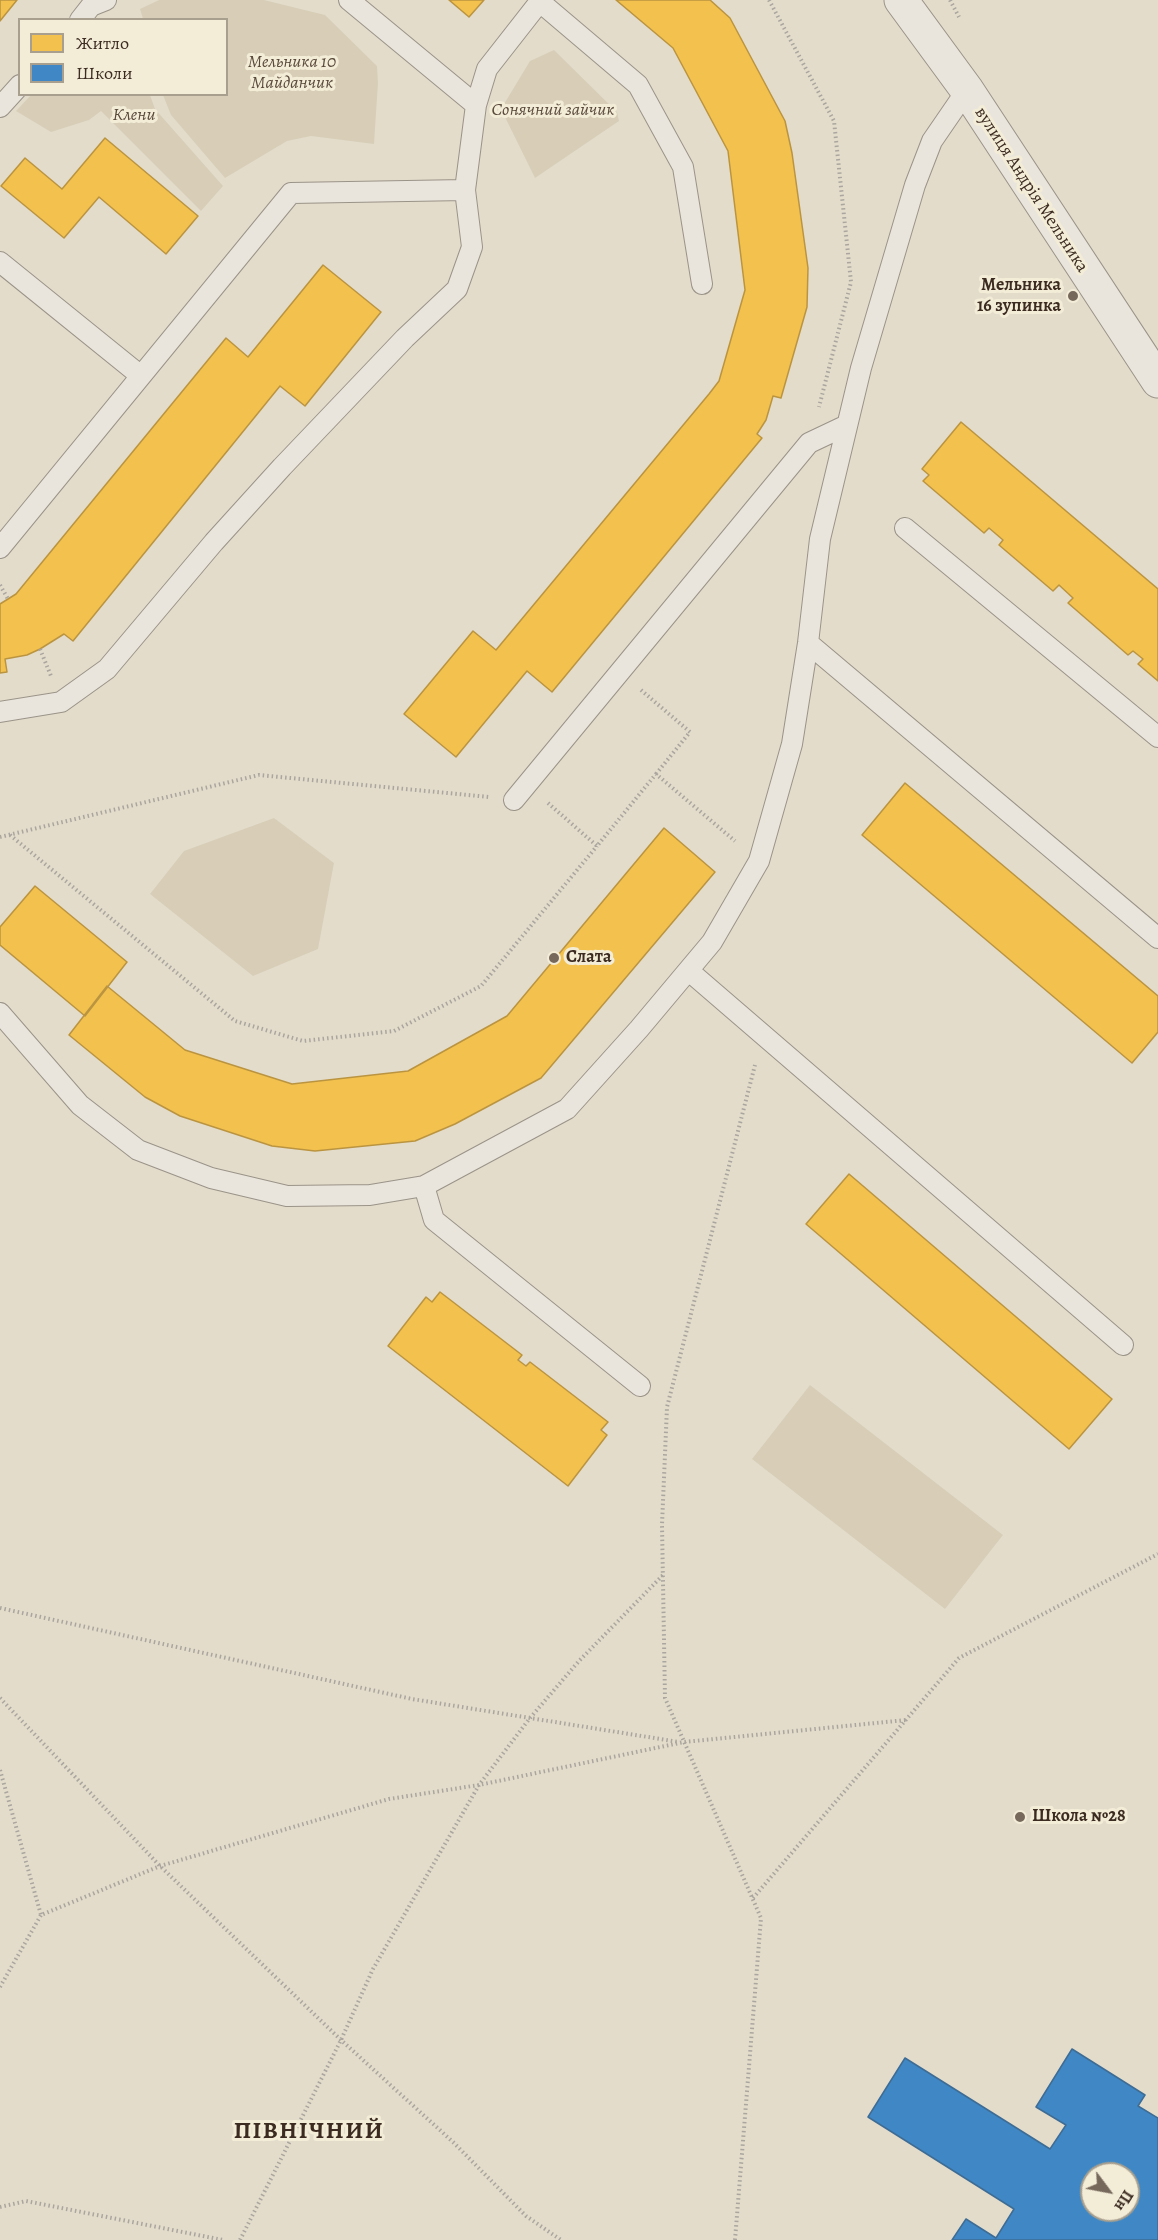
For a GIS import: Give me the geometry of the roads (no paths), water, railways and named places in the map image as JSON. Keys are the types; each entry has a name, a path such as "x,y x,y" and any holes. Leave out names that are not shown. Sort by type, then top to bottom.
{"street":[{"name":"вулиця Андрія Мельника","path":"901,0 966,90 1158,381"}],"lane":[{"path":"82,18 92,6 106,0"},
{"path":"349,0 476,105"},
{"path":"0,712 61,702 107,669 214,542 282,467 405,338 457,289 472,247 465,190 476,105 487,69 540,1 638,85 683,167 702,284"},
{"path":"0,107 18,87"},
{"path":"0,1013 80,1105 138,1150 211,1178 287,1196 370,1194 424,1186 567,1109 712,942 759,861 792,744 808,643 820,539 861,368 915,185 932,141 966,90"},
{"path":"0,548 291,193 465,190"},
{"path":"0,262 141,376"},
{"path":"514,800 809,443 847,425"},
{"path":"905,528 1158,737"},
{"path":"808,643 1158,938"},
{"path":"689,971 1123,1345"},
{"path":"424,1186 434,1220 640,1386"}],"place":[{"name":"Мельника 16 зупинка","path":"1073,296"},
{"name":"Слата","path":"554,958"},
{"name":"Школа №28","path":"1020,1817"}],"district":[{"name":"ПІВНІЧНИЙ","path":"309,2132"}],"park label":[{"name":"Мельника 10 Майданчик","path":"292,73"},
{"name":"Сонячний зайчик","path":"553,111"},
{"name":"Клени","path":"134,116"}]}
